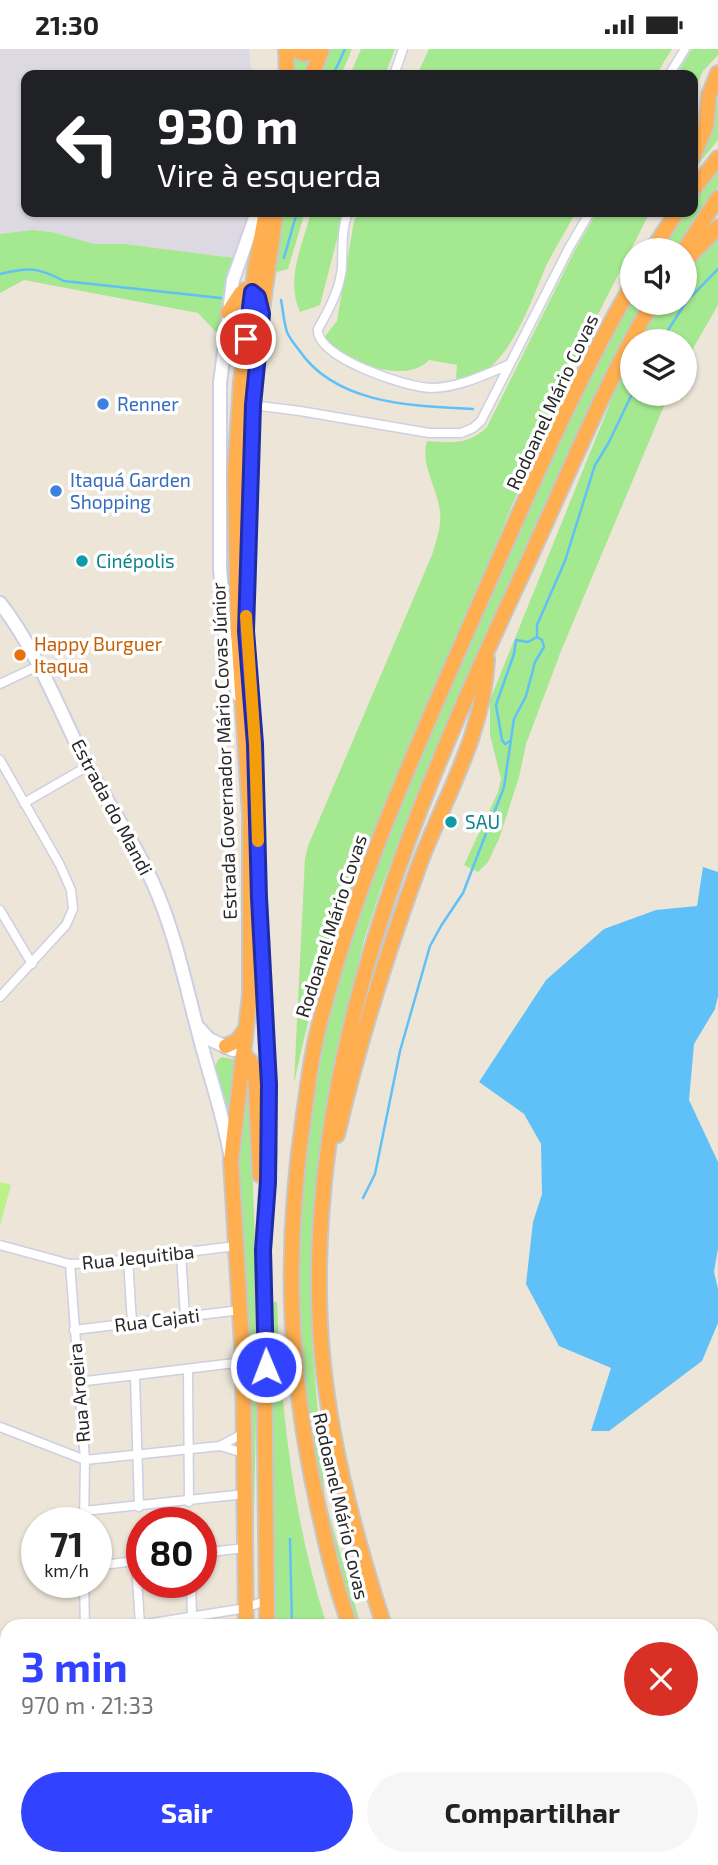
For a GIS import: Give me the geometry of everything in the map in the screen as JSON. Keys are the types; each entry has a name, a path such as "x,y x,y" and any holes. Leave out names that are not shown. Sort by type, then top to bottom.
{"highway":[{"path":"286,49 287,70"},
{"path":"294,49 304,54 314,49"},
{"path":"314,70 322,49"},
{"path":"698,145 706,126 709,95 718,73"},
{"path":"698,184 718,158"},
{"path":"692,238 718,198"},
{"name":"Estrada Governador Mário Covas Júnior","path":"246,1619 243,1362 231,1161 250,994 250,814 238,631 236,474 241,382 252,292 265,217"},
{"name":"Estrada Governador Mário Covas Júnior","path":"267,1619 263,1250 269,1085 259,898 255,744 246,631 253,405 275,217"},
{"path":"657,238 666,217"},
{"path":"660,238 674,217"},
{"path":"697,249 718,227"},
{"path":"228,313 245,290 258,297 262,314"},
{"name":"Rodoanel Mário Covas","path":"348,1619 330,1562 312,1479 302,1428 293,1344 292,1226 296,1174 312,1059 334,973 360,890 402,782 572,396 620,307"},
{"name":"Rodoanel Mário Covas","path":"382,1619 344,1480 326,1387 320,1325 322,1194 336,1090 371,948 423,804 488,649 603,395 646,315"},
{"path":"322,1194 347,1091 383,972 421,862 479,719 486,683 488,649"},
{"path":"226,1047 237,1041 246,1029"},
{"path":"243,1054 254,1069 256,1077 263,1250"}],"main road":[{"path":"247,746 225,637 220,568 220,383 228,313 237,267 255,217"},
{"name":"Estrada do Mandi","path":"0,603 23,633 88,766 137,851 161,902 177,944 221,1112 231,1161"},
{"path":"196,1024 209,1039 243,1054"},
{"path":"208,1067 214,1057 226,1047"}],"street":[{"path":"396,70 403,49"},
{"path":"673,70 685,49"},
{"path":"346,217 342,231 342,269 338,286 318,330 323,344 376,376 419,387 433,388 456,384 508,365"},
{"path":"253,405 429,433 461,433 473,428 481,421 587,217"},
{"path":"0,684 40,665"},
{"path":"0,760 60,865 73,902 71,916 66,925 0,997"},
{"path":"24,803 88,766"},
{"path":"1,915 32,964"},
{"name":"Rua Jequitiba","path":"0,1245 70,1264 236,1246"},
{"path":"181,1254 185,1317"},
{"path":"128,1259 132,1323"},
{"name":"Rua Aroeira","path":"70,1264 85,1460 84,1507"},
{"name":"Rua Cajati","path":"74,1330 241,1310"},
{"path":"78,1382 243,1362"},
{"path":"188,1369 189,1502"},
{"path":"135,1376 139,1507 245,1494"},
{"path":"0,1427 85,1460 220,1446 244,1433"},
{"path":"220,1446 244,1453"},
{"path":"217,1551 245,1548"},
{"path":"84,1598 85,1619"},
{"path":"137,1619 138,1598"},
{"path":"191,1598 192,1615"},
{"path":"170,1619 246,1607 266,1601"}],"shaded area":[{"path":"0,49 249,49 254,70 21,70 21,217 250,217 234,258 124,244 94,244 52,232 32,230 0,234"}],"green space":[{"path":"331,49 352,49 343,70 322,70"},
{"path":"361,49 395,49 387,70 352,70"},
{"path":"429,49 672,49 659,70 419,70"},
{"path":"692,49 718,49 718,55 703,71 698,82 698,70 679,70"},
{"path":"316,56 311,70 293,70 294,58"},
{"path":"713,98 718,101 718,140 698,165 707,140"},
{"path":"718,166 718,187 698,217 698,191"},
{"path":"280,217 304,217 288,269 273,273"},
{"path":"310,217 343,217 320,305 300,312 294,287 300,249"},
{"path":"356,217 573,217 503,354 474,376 456,379 457,365 429,360 405,371 374,368 345,355 323,339 337,321"},
{"path":"594,217 647,217 637,238 620,238 620,271 558,393 343,911 315,996 294,1083 305,859 308,846 437,539 440,511 427,467 427,441 466,440 487,427"},
{"path":"679,217 698,217 684,238 665,238"},
{"path":"718,221 718,305 697,341 697,329 643,329 650,315 697,315 697,246"},
{"path":"32,230 52,232 94,244 124,244 234,258 222,302 221,325 217,333 198,313 24,280 0,293 0,234"},
{"path":"620,315 638,315 630,329 620,329 620,348 594,397 424,778 381,888 364,940 333,1071 319,1167 312,1341 325,1500 359,1619 344,1619 304,1431 297,1276 305,1155 325,1034 351,937 399,801 569,411"},
{"path":"620,379 620,406 664,406 561,651 526,744 519,777 499,839 488,862 478,872 464,865 498,792 501,779 490,735 490,700"},
{"path":"222,1057 236,1060 229,1125 214,1068"},
{"path":"246,1071 249,1077 258,1327 252,1601 248,1324 235,1149"},
{"path":"0,1182 11,1185 0,1226"},
{"path":"272,1302 277,1302 282,1385 297,1506 325,1619 276,1619"}],"water":[{"path":"703,867 718,872 718,996 715,1009 694,1044 689,1100 718,1162 718,1248 714,1272 718,1289 718,1323 702,1361 609,1431 591,1431 611,1368 559,1346 526,1284 533,1222 542,1194 541,1144 524,1114 479,1082 546,980 604,929 656,910 697,906"}],"waterway":[{"path":"335,70 345,49"},
{"path":"284,258 296,217"},
{"path":"669,329 686,302 718,269"},
{"path":"0,274 33,270 64,281 221,298"},
{"path":"281,300 287,332 291,339 315,368 334,382 355,392 402,404 473,409"},
{"path":"363,1198 375,1174 400,1051 430,946 463,893 504,787 514,719 526,696 535,662 544,647 542,640 537,637 537,625 565,561 595,465 626,406"},
{"path":"510,741 505,744 502,740 496,705 514,654 516,640 528,642 537,637"},
{"path":"290,1539 292,1619"}],"slow traffic":[{"path":"246,616 255,744 258,841"}],"place":[{"name":"Renner","path":"103,404"},
{"name":"Itaquá Garden Shopping","path":"56,491"},
{"name":"Cinépolis","path":"82,561"},
{"name":"Happy Burguer Itaqua","path":"20,655"},
{"name":"SAU","path":"451,822"}],"route":[{"path":"246,339 252,292 258,297 262,314 253,405 246,631 255,744 259,898 269,1085 268,1182 263,1250 266,1367"}]}
